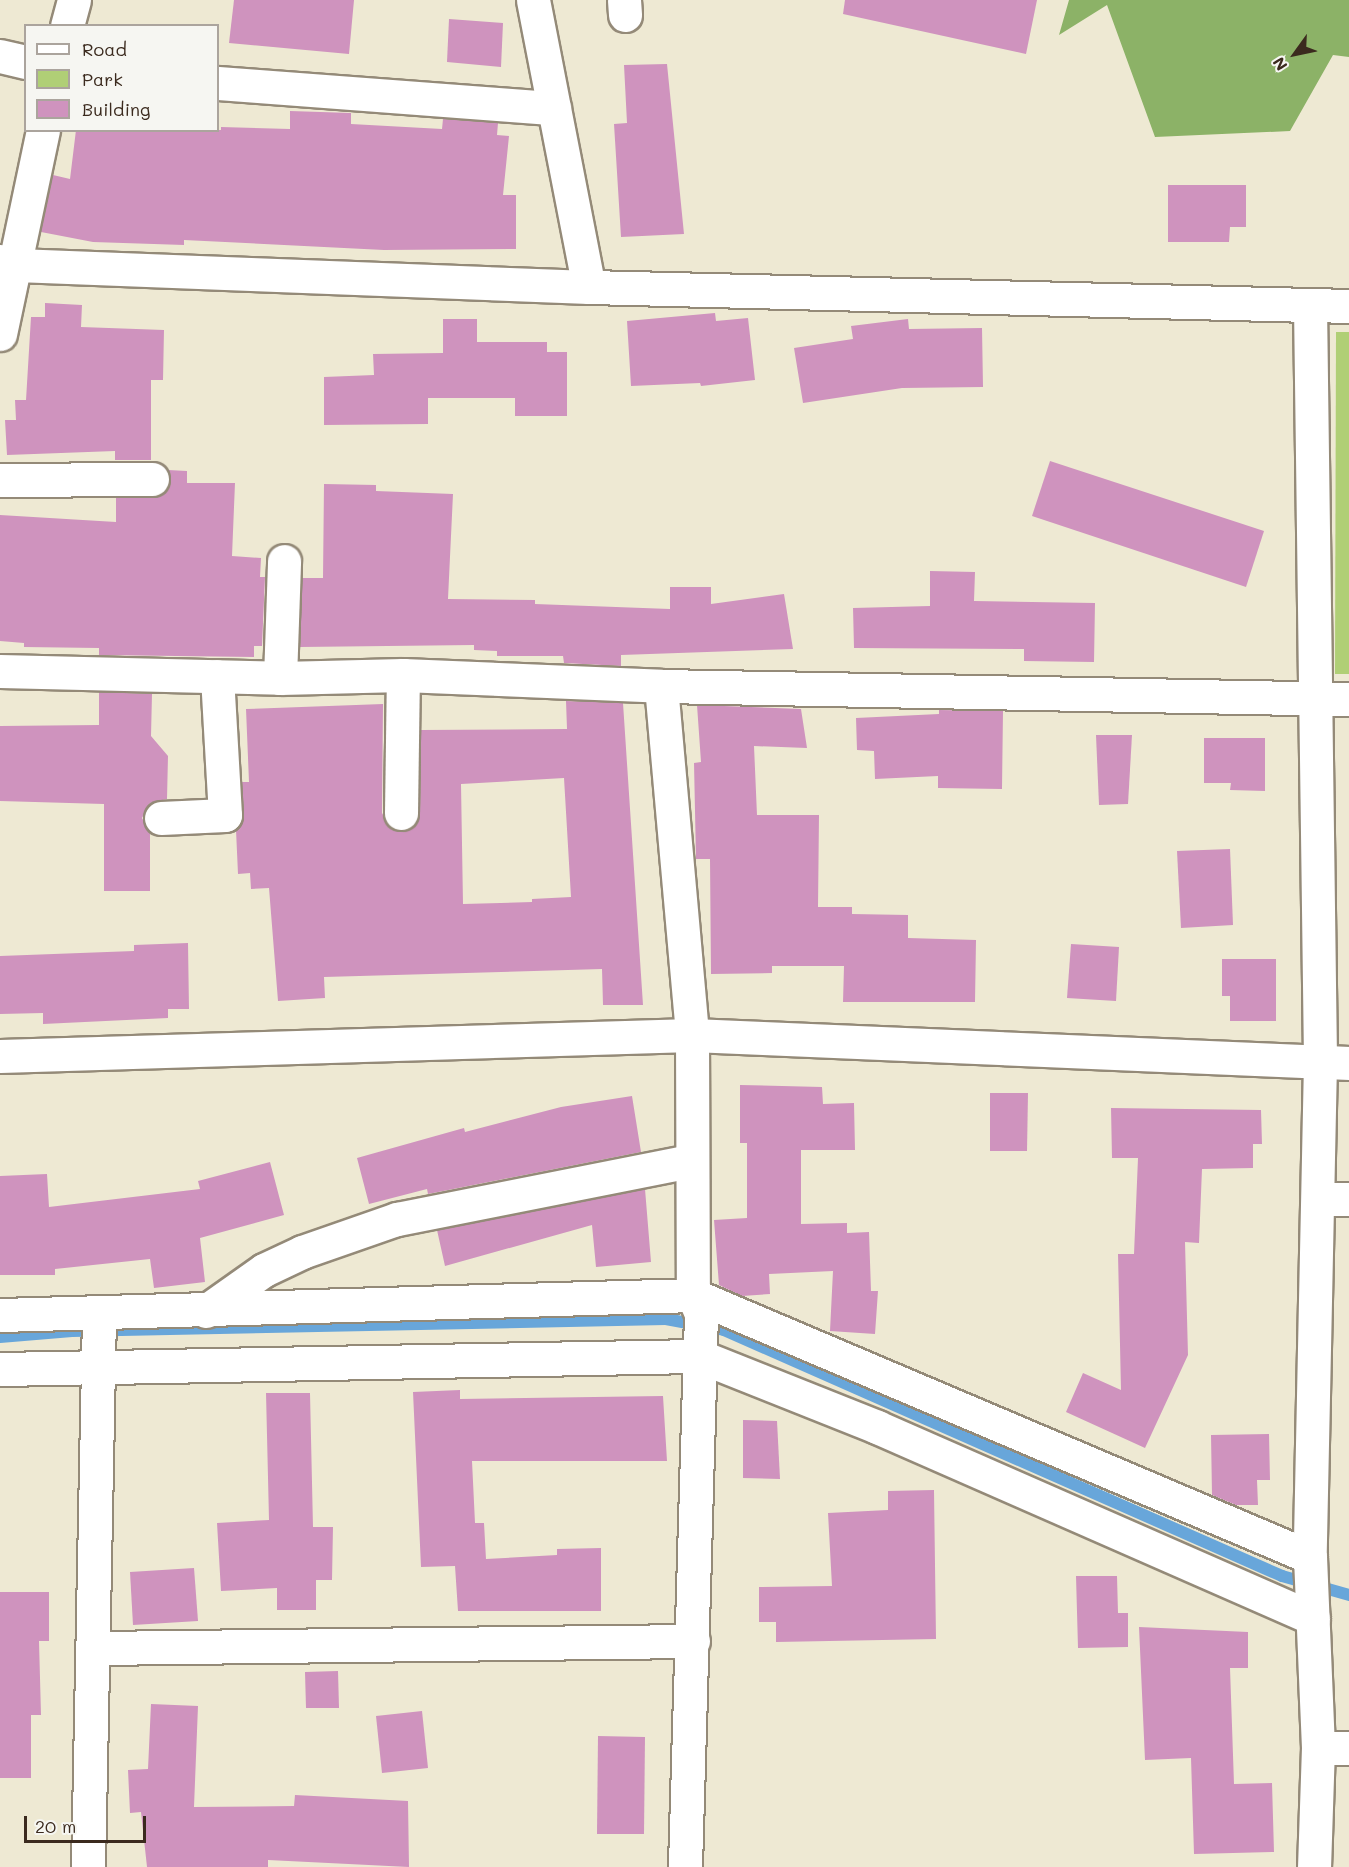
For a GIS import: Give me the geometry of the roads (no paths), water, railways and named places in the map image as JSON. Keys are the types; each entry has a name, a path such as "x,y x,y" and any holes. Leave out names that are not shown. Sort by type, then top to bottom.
{"street":[{"path":"68,24 74,0"},
{"path":"533,0 589,287"},
{"path":"0,56 24,62"},
{"path":"219,83 554,108"},
{"path":"0,334 8,263 43,132"},
{"path":"8,263 589,287 1349,306"},
{"path":"1310,305 1313,698 1335,1062 1333,1199 1311,1587 1334,1747 1314,1867"},
{"path":"0,480 152,479"},
{"path":"280,678 284,561"},
{"path":"0,671 280,678 403,675 661,686 1349,699"},
{"path":"401,813 403,675"},
{"path":"161,818 225,815 217,676"},
{"path":"661,686 692,1035 690,1161 698,1326 693,1641 685,1867"},
{"path":"0,1056 692,1035 1335,1062"},
{"path":"206,1311 264,1270 303,1252 397,1219 690,1161"},
{"path":"0,1369 206,1311 698,1326 1311,1587"},
{"path":"0,1315 100,1339 698,1326 877,1427 1046,1473 1311,1587"},
{"path":"88,1867 100,1339"},
{"path":"94,1648 693,1641"}],"waterway":[{"path":"0,1337 72,1331 666,1319 724,1330 1282,1576 1349,1595"}]}
